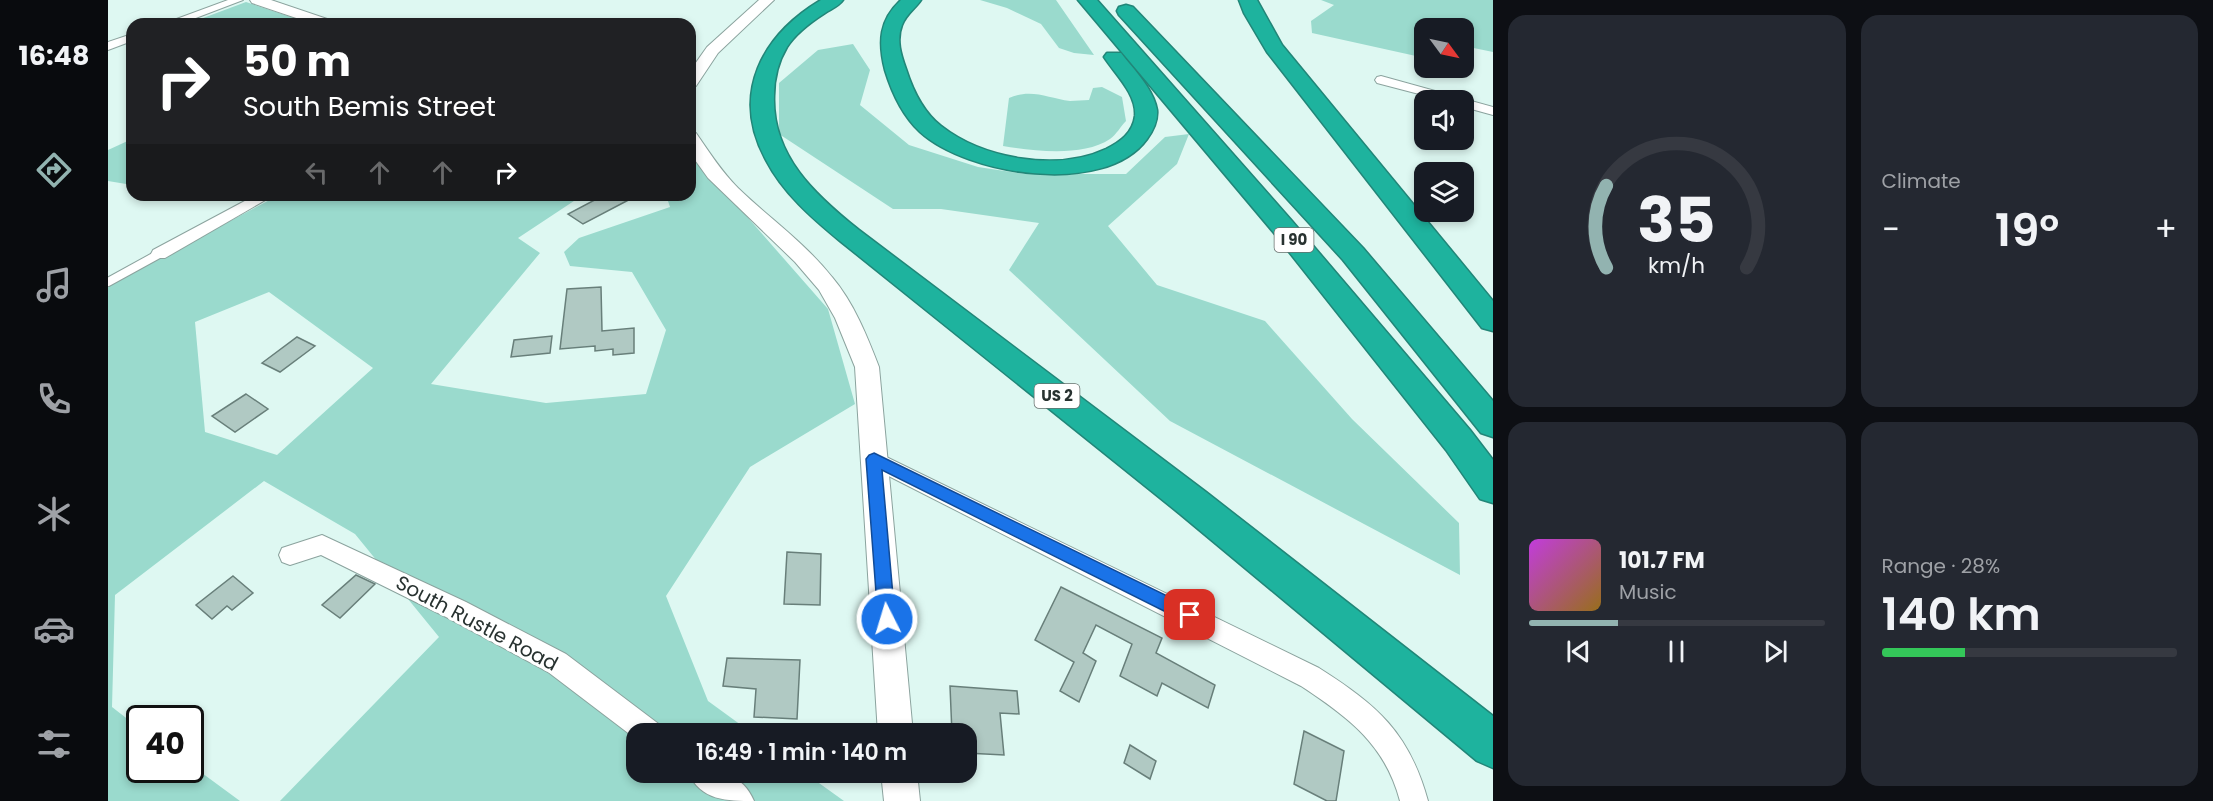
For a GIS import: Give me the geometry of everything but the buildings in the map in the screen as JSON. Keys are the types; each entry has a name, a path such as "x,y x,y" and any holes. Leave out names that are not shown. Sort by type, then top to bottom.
{"highway":[{"name":"US 2","path":"834,0 814,11 794,28 777,48 769,65 764,91 763,111 777,159 813,203 911,284 1248,544 1493,745"},
{"path":"912,0 897,15 889,31 888,44 897,75 912,109 922,122 943,138 970,150 1010,161 1048,167 1091,161 1126,149 1143,129 1146,108 1112,54 1098,1"},
{"path":"1248,0 1252,13 1274,48 1493,321"},
{"name":"I 90","path":"1098,1 1353,254 1493,424"},
{"name":"I 90","path":"1098,1 1458,440 1493,488"}],"street":[{"path":"186,18 238,0"},
{"path":"257,0 310,18"},
{"path":"696,74 712,50 767,0"},
{"path":"108,46 126,39"},
{"path":"1381,80 1418,90"},
{"path":"1474,106 1493,111"},
{"path":"696,146 712,171 818,273 835,295 851,326 867,367 895,723"},
{"path":"159,254 256,201"},
{"path":"874,459 1274,657 1336,694 1356,708 1379,730 1398,755 1406,770 1414,801"},
{"name":"South Rustle Road","path":"290,555 322,545 457,610 556,663 636,723"},
{"path":"716,783 740,801"},
{"path":"900,783 902,801"}],"lane":[{"path":"108,282 159,254"}],"green space":[{"path":"980,0 1056,0 1094,55 1074,53 1059,48 1041,24 1007,8"},
{"path":"1321,0 1493,0 1493,52 1474,48 1474,18 1414,18 1414,56 1312,33 1311,21 1334,5"},
{"path":"246,2 294,18 203,18"},
{"path":"853,44 870,70 860,105 909,145 978,167 1024,174 1126,174 1165,137 1189,134 1177,164 1108,226 1157,285 1265,321 1352,419 1459,523 1460,575 1170,421 1009,270 1039,223 941,209 893,209 779,134 779,83 818,50"},
{"path":"1102,87 1122,97 1126,121 1110,139 1086,148 1058,151 1003,146 1009,98 1032,94 1070,101 1089,100 1093,88"},
{"path":"126,142 126,184 108,181 108,150"},
{"path":"696,147 728,195 828,309 855,404 750,467 666,596 708,701 738,723 626,723 626,783 819,783 844,801 280,801 439,637 355,534 264,481 115,595 112,707 126,718 126,783 204,783 204,775 240,801 108,801 108,286 268,201 574,201 518,238 540,253 431,384 546,403 646,394 666,330 632,272 570,266 564,252 579,238 670,207 668,201 696,201","holes":["269,292 373,368 277,455 205,432 195,322"]}],"route":[{"path":"887,619 874,459 1190,615"}]}
